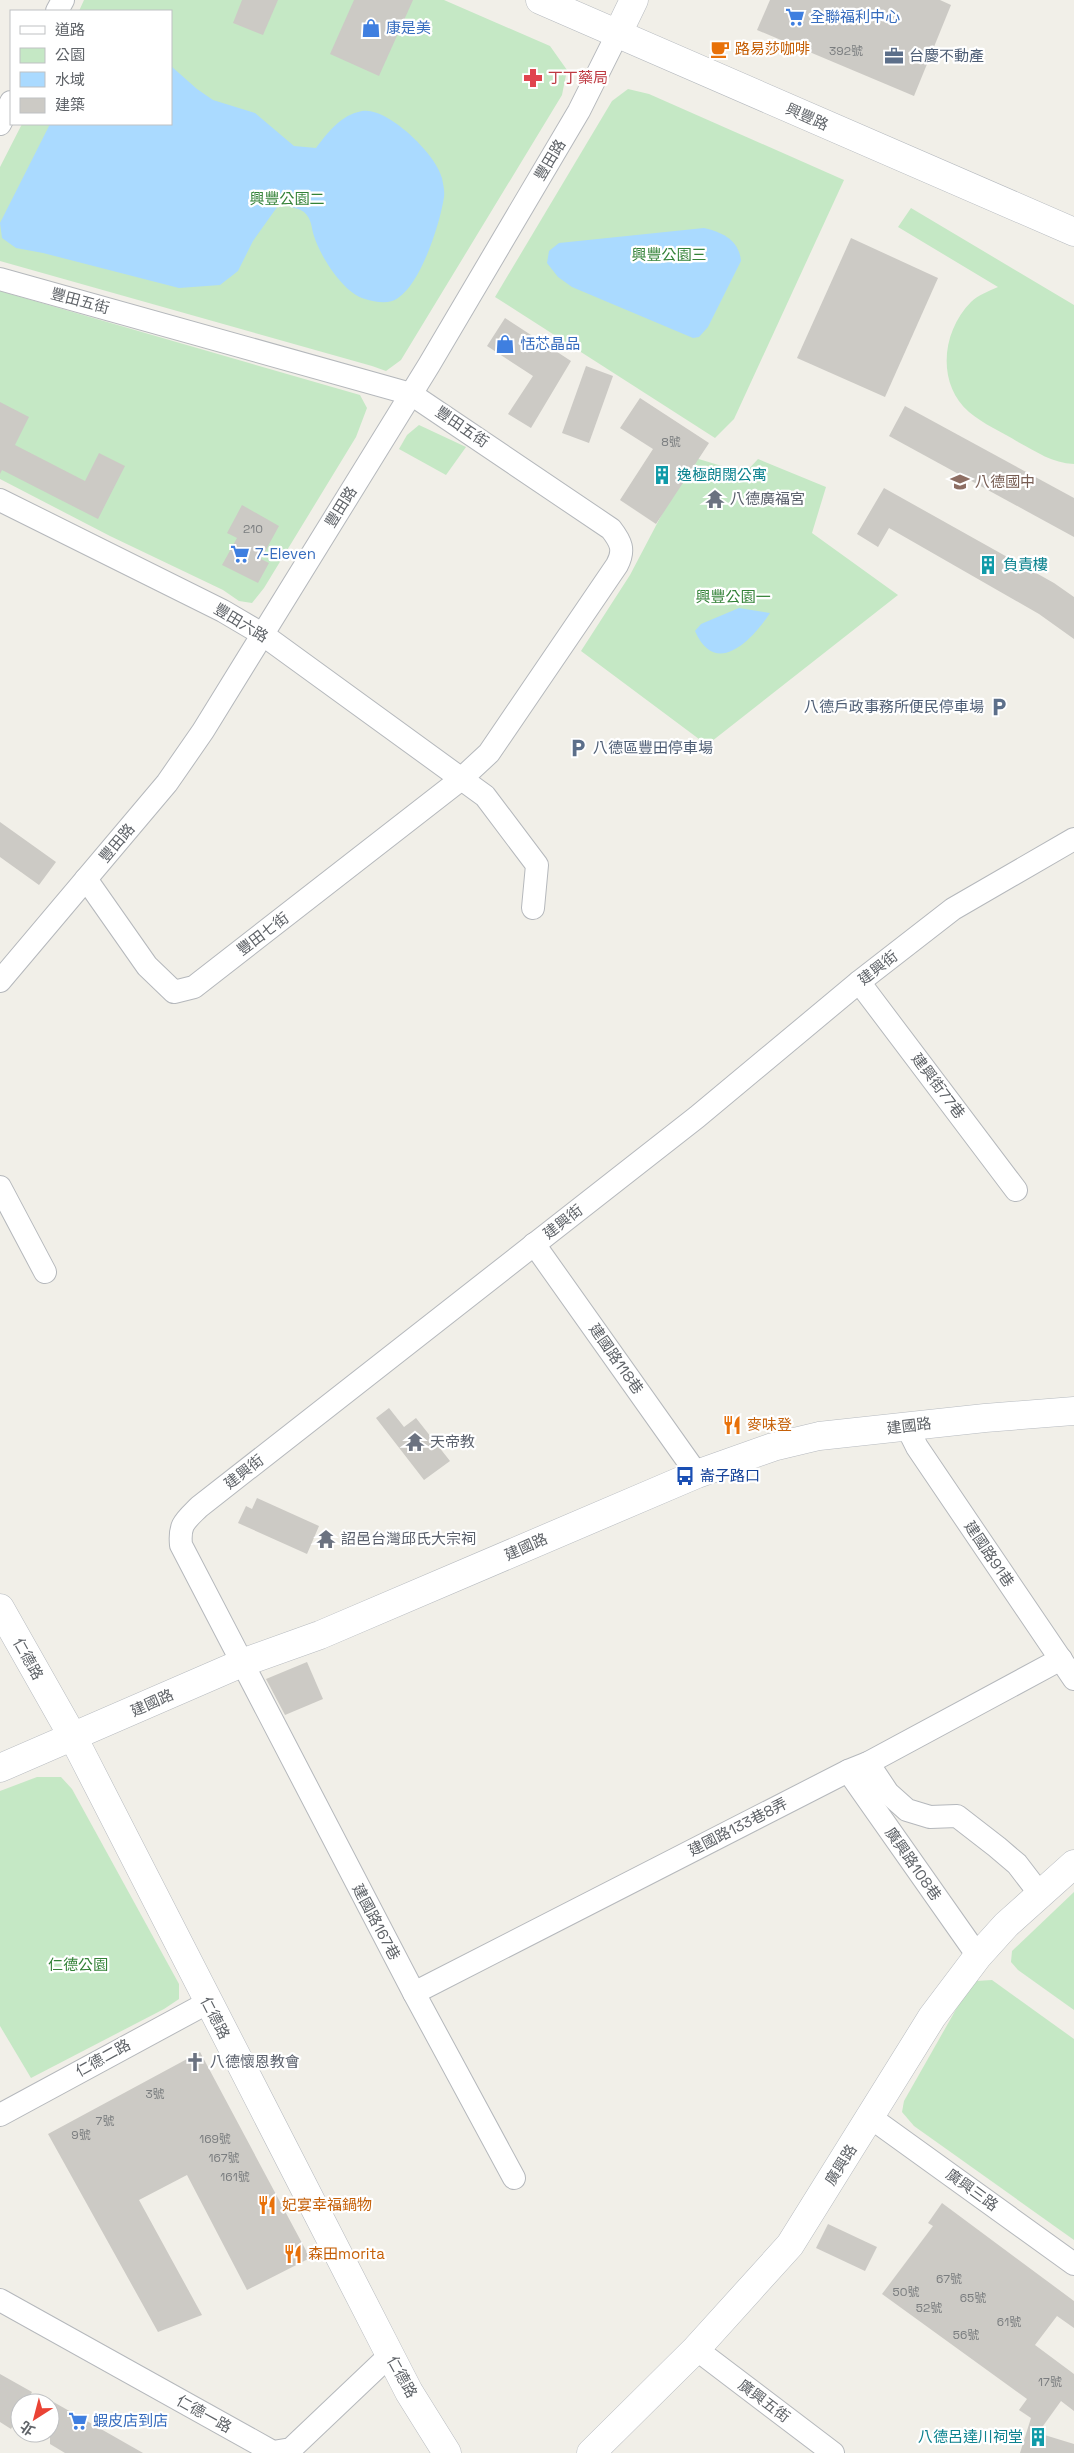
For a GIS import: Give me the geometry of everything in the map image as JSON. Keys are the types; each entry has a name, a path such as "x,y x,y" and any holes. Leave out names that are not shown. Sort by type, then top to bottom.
{"street":[{"name":"興豐路","path":"540,0 1074,232"},
{"name":"豐田路","path":"0,981 167,783 203,731 411,394 580,111 634,0"},
{"path":"0,124 10,104"},
{"name":"豐田五街","path":"0,279 411,394 611,529 622,544 622,556 617,565 489,754 460,780"},
{"name":"豐田六路","path":"0,500 223,611 262,634 484,796 537,865 533,908"},
{"name":"豐田七街","path":"86,880 147,966 174,992 185,991 194,987 460,780"},
{"name":"建興街","path":"242,1664 181,1545 180,1531 183,1523 199,1507 697,1118 860,982 953,909 1074,839"},
{"name":"建興街77巷","path":"860,982 1016,1190"},
{"path":"0,1188 46,1272"},
{"name":"建國路118巷","path":"534,1244 697,1474"},
{"name":"建國路","path":"0,1768 242,1664 320,1635 697,1474 773,1448 819,1436 1074,1411"},
{"name":"建國路91巷","path":"907,1427 917,1447 1074,1679"},
{"name":"仁德路","path":"0,1608 73,1737 207,2003 409,2392 447,2453"},
{"name":"建國路133巷8弄","path":"414,1993 848,1771 868,1763 1060,1659"},
{"name":"建國路167巷","path":"242,1664 414,1993 514,2178"},
{"path":"868,1763 888,1793 907,1810 930,1817 957,1816 997,1846 1017,1864 1040,1894"},
{"name":"廣興路108巷","path":"848,1771 978,1956"},
{"name":"廣興路","path":"591,2453 696,2350 790,2245 932,2017 978,1956 1006,1925 1074,1864"},
{"name":"仁德二路","path":"0,2115 207,2003"},
{"name":"廣興三路","path":"870,2117 1074,2264"},
{"name":"仁德一路","path":"0,2300 273,2452 291,2449 390,2355"},
{"name":"廣興五街","path":"696,2350 832,2453"}],"green space":[{"name":"興豐公園二","path":"84,0 444,0 550,46 567,70 562,95 401,360 386,371 0,261 0,167 21,125 172,125 172,10 79,10"},
{"name":"興豐公園三","path":"628,89 649,94 844,180 734,419 715,438 495,297 612,101"},
{"path":"911,208 1074,305 1074,464 1059,462 1018,442 974,416 958,400 951,387 947,372 949,342 954,327 961,314 971,302 980,295 998,287 898,227"},
{"path":"0,291 360,395 367,408 356,437 264,588 252,603 239,601 223,590 110,536 0,479"},
{"path":"419,425 466,447 446,475 399,449 407,435"},
{"name":"興豐公園一","path":"692,457 745,473 758,459 826,487 812,533 898,595 707,745 581,651 630,575"},
{"name":"仁德公園","path":"37,1777 61,1777 72,1789 179,1984 179,1999 164,2009 31,2078 0,2026 0,1791"},
{"path":"1074,1892 1074,2010 1018,1970 1011,1962 1012,1951"},
{"path":"992,1980 1074,2039 1074,2240 914,2126 902,2112 904,2101 967,1990 976,1981"}],"water":[{"path":"172,67 213,100 255,113 294,146 316,148 342,120 355,113 362,111 372,112 384,116 410,134 431,157 438,168 444,188 442,208 434,237 422,267 414,280 398,298 386,302 365,299 349,290 327,263 317,244 307,215 299,209 280,203 253,241 238,271 220,285 179,288 43,253 16,248 2,238 0,223 49,125 172,125"},
{"path":"704,228 729,238 737,248 741,261 708,327 699,337 693,338 572,287 558,277 547,263 549,251 559,243"},
{"path":"739,608 770,613 754,634 734,650 723,653 713,652 704,645 695,631 701,624"}],"building":[{"path":"242,0 278,0 263,35 233,23"},
{"name":"康是美","path":"354,0 413,0 379,76 330,54"},
{"path":"770,0 940,0 951,5 914,96 757,30"},
{"path":"851,238 938,278 885,397 797,358"},
{"path":"505,318 571,361 531,428 508,414 533,376 487,346"},
{"path":"586,366 613,376 589,443 562,433"},
{"name":"逸極朗闊公寓","path":"640,398 709,443 656,524 620,500 653,449 620,428"},
{"path":"0,402 29,417 15,445 85,481 99,453 125,466 98,519 2,470 0,474"},
{"path":"905,406 1074,498 1074,537 889,436"},
{"name":"負責樓","path":"884,488 1054,583 1074,597 1074,639 1039,614 889,528 878,547 857,534"},
{"path":"242,505 279,526 261,559 269,563 258,583 222,565 237,538 227,533"},
{"path":"0,822 56,862 39,885 0,857"},
{"name":"天帝教","path":"389,1408 404,1427 416,1418 450,1461 424,1480 376,1418"},
{"path":"257,1498 319,1526 307,1554 238,1523 246,1506 252,1509"},
{"path":"307,1662 323,1699 285,1715 266,1679"},
{"path":"200,2052 310,2258 247,2290 187,2175 139,2200 202,2315 158,2332 48,2134"},
{"path":"942,2203 1074,2301 1074,2328 1057,2316 1035,2345 1074,2374 1074,2411 1061,2401 1038,2433 1074,2444 1074,2453 1020,2453 1031,2418 1019,2410 1027,2399 882,2294 933,2226 928,2223"},
{"path":"828,2224 877,2247 865,2271 816,2248"},
{"path":"0,2374 32,2392 10,2393 10,2428 0,2422"},
{"path":"60,2406 143,2453 65,2453 50,2444 60,2443"}],"place":[{"name":"全聯福利中心","path":"795,17"},
{"name":"康是美","path":"371,28"},
{"name":"路易莎咖啡","path":"720,49"},
{"name":"台慶不動產","path":"894,56"},
{"name":"丁丁藥局","path":"533,78"},
{"name":"恬芯晶品","path":"505,344"},
{"name":"逸極朗闊公寓","path":"662,475"},
{"name":"八德國中","path":"960,482"},
{"name":"八德廣福宮","path":"715,499"},
{"name":"7-Eleven","path":"240,554"},
{"name":"負責樓","path":"988,565"},
{"name":"八德戶政事務所便民停車場","path":"999,707"},
{"name":"八德區豐田停車場","path":"578,748"},
{"name":"麥味登","path":"732,1425"},
{"name":"天帝教","path":"415,1442"},
{"name":"崙子路口","path":"685,1476"},
{"name":"詔邑台灣邱氏大宗祠","path":"326,1539"},
{"name":"八德懷恩教會","path":"195,2062"},
{"name":"妃宴幸福鍋物","path":"267,2205"},
{"name":"森田morita","path":"293,2254"},
{"name":"蝦皮店到店","path":"78,2421"},
{"name":"八德呂達川祠堂","path":"1038,2437"}]}
